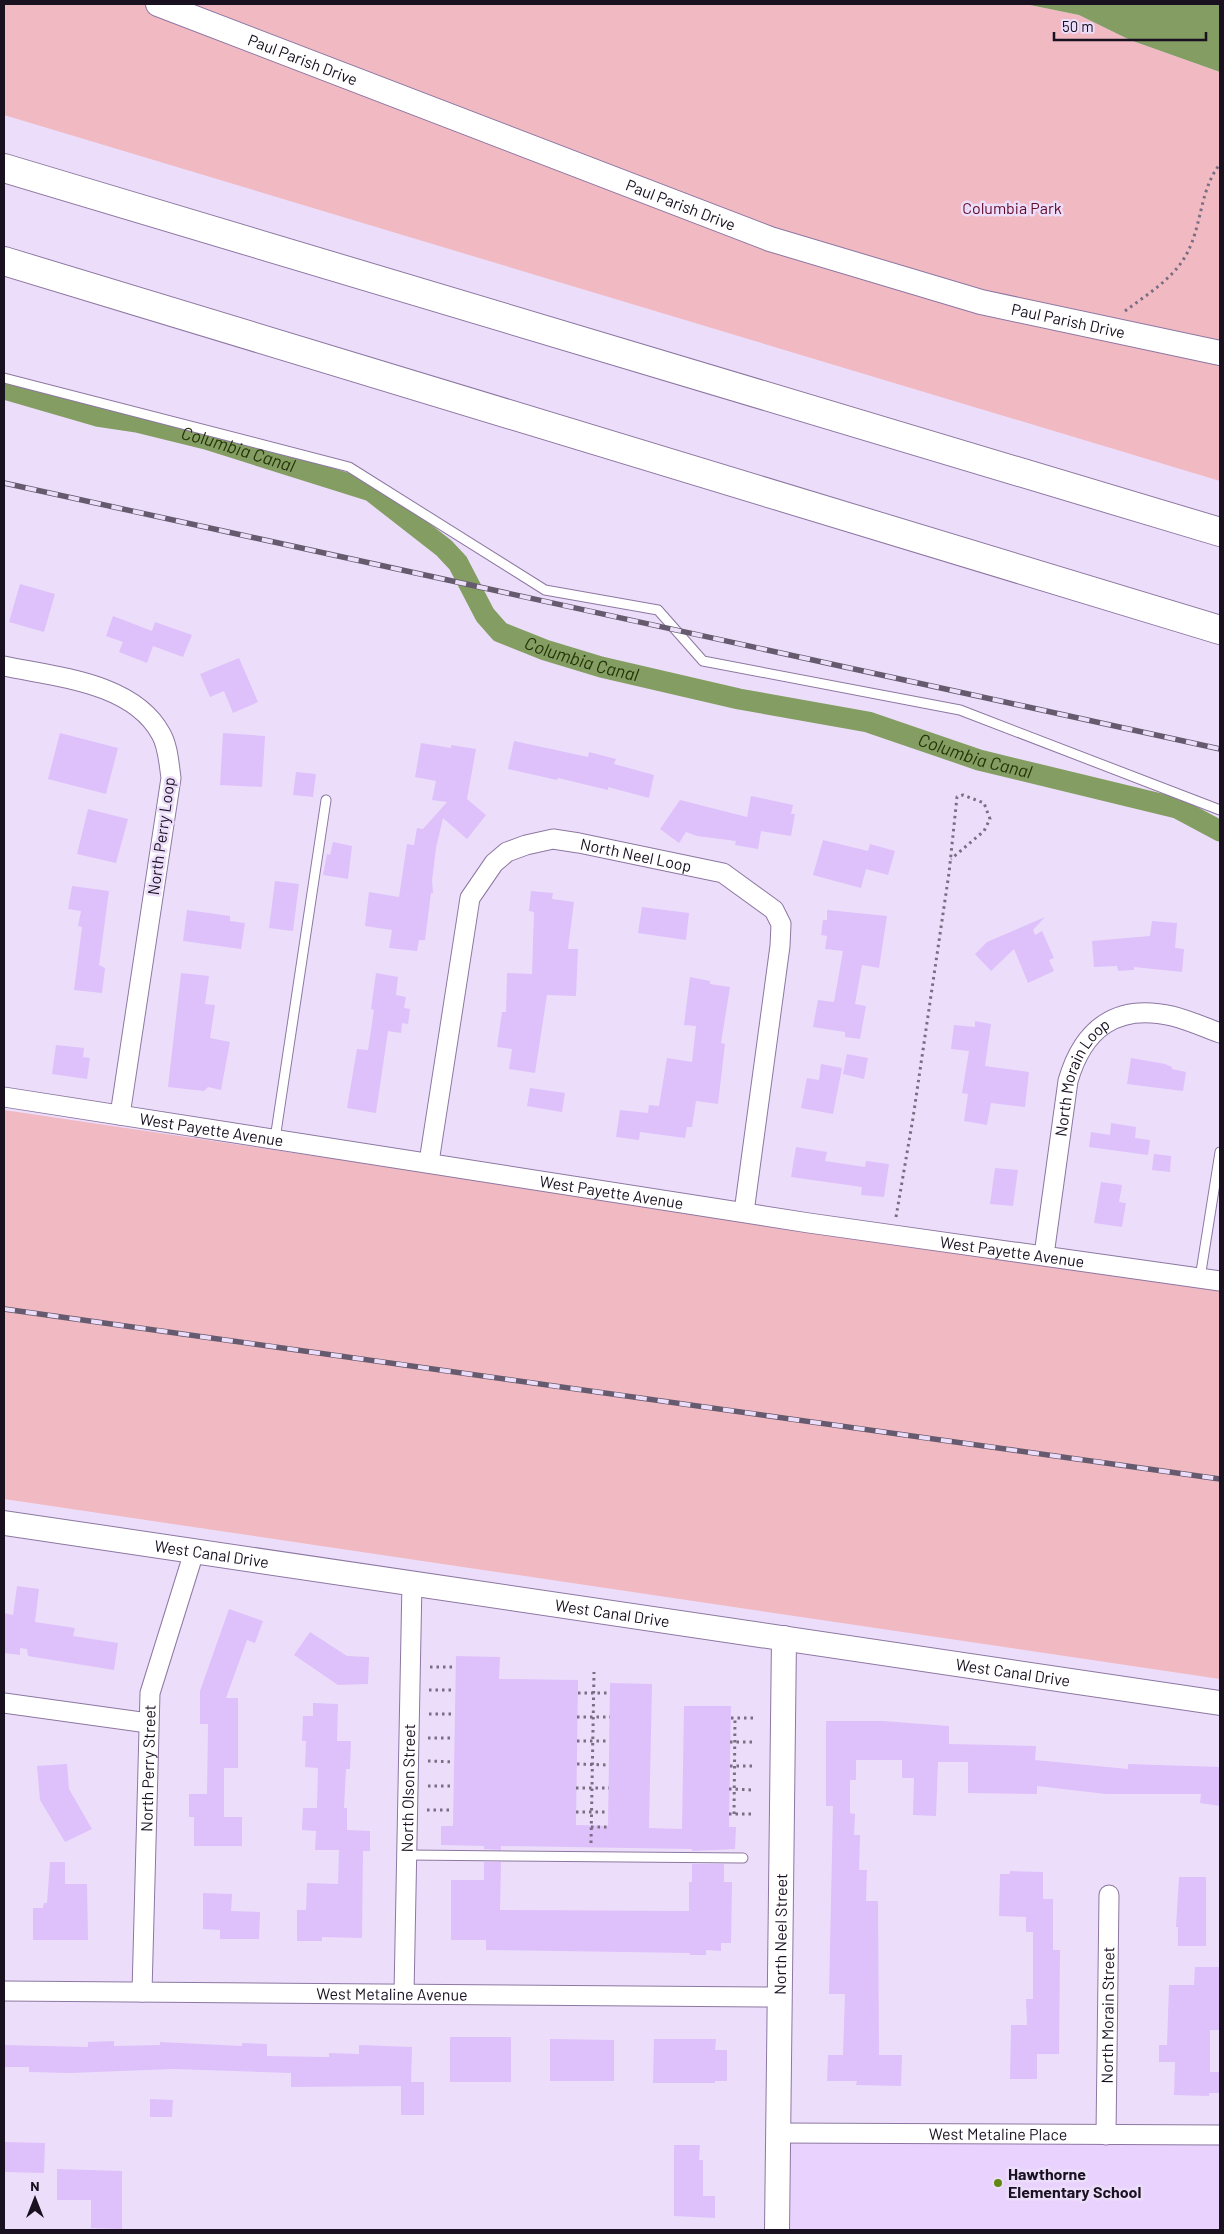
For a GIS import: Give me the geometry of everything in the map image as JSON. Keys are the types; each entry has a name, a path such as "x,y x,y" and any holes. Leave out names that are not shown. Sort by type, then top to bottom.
{"highway":[{"path":"4,168 1220,532"},
{"path":"4,261 1220,630"}],"street":[{"name":"Paul Parish Drive","path":"158,4 770,239 929,288 1100,329 1220,353"},
{"name":"North Perry Loop","path":"4,666 97,686 119,694 146,714 161,734 166,753 172,778 120,1115"},
{"name":"North Neel Loop","path":"429,1162 470,898 494,863 507,852 526,845 553,839 579,843 723,873 774,910 781,924 780,946 744,1212"},
{"name":"North Morain Loop","path":"1044,1255 1068,1081 1074,1058 1084,1043 1096,1030 1111,1020 1130,1014 1172,1016 1220,1033"},
{"name":"West Payette Avenue","path":"4,1097 744,1212 1220,1281"},
{"name":"West Canal Drive","path":"4,1523 1220,1703"},
{"name":"North Perry Street","path":"142,1992 150,1693 194,1552"},
{"name":"North Olson Street","path":"404,1994 412,1582"},
{"name":"North Neel Street","path":"777,2230 778,1997 784,1638"},
{"path":"4,1703 148,1723"},
{"name":"North Morain Street","path":"1106,2135 1109,1896"},
{"name":"West Metaline Avenue","path":"4,1990 778,1997"},
{"name":"West Metaline Place","path":"777,2133 1220,2135"}],"lane":[{"path":"4,378 350,467 545,590 658,610 703,662 960,710 1220,810"},
{"path":"275,1139 326,800"},
{"path":"1200,1278 1220,1152"},
{"path":"408,1855 743,1858"}],"path":[{"path":"1100,329 1162,283 1184,259 1195,233 1206,191 1220,164"},
{"path":"892,1234 913,1118 951,859 957,797 963,795 984,803 990,819 984,831 951,859"},
{"path":"430,1667 455,1667"},
{"path":"594,1672 591,1827 608,1827"},
{"path":"429,1690 455,1690"},
{"path":"578,1693 610,1693"},
{"path":"429,1714 455,1714"},
{"path":"577,1717 610,1717"},
{"path":"734,1814 733,1718 755,1718"},
{"path":"428,1738 454,1738"},
{"path":"577,1741 609,1741"},
{"path":"733,1742 755,1742"},
{"path":"428,1761 454,1762"},
{"path":"577,1764 609,1765"},
{"path":"730,1766 755,1766"},
{"path":"428,1786 453,1786"},
{"path":"576,1788 609,1788"},
{"path":"729,1790 754,1790"},
{"path":"427,1810 453,1810"},
{"path":"576,1812 608,1812"},
{"path":"729,1814 754,1814"}],"shaded area":[{"path":"1025,4 1220,4 1220,72 1130,40 1079,15"},
{"name":"Hawthorne Elementary School","path":"777,2133 1220,2135 1220,2230 777,2230"}],"green space":[{"name":"Columbia Park","path":"4,4 1025,4 1079,15 1130,40 1220,72 1220,481 4,115"},
{"path":"4,1110 1220,1290 1220,1679 4,1499"}],"building":[{"path":"20,584 55,594 44,632 9,622"},
{"path":"113,616 152,631 155,622 192,635 183,657 153,646 147,663 119,652 123,642 106,636"},
{"path":"239,658 258,702 233,713 224,691 210,697 200,674"},
{"path":"60,733 118,748 106,794 48,779"},
{"path":"223,733 265,736 262,787 220,785"},
{"path":"514,741 588,757 589,752 616,759 614,764 654,775 649,798 608,787 608,790 508,769"},
{"path":"421,743 451,748 451,745 476,749 467,799 486,815 467,839 443,818 436,848 432,880 433,893 431,893 425,940 419,940 417,951 389,948 392,930 365,926 369,892 399,897 407,844 414,845 417,828 423,829 447,802 432,800 436,781 415,777"},
{"path":"296,772 316,774 313,797 293,795"},
{"path":"751,796 793,805 791,814 795,814 791,836 761,831 758,849 735,845 736,841 697,836 686,832 679,843 660,829 680,800 747,817"},
{"path":"88,809 128,819 116,863 77,854"},
{"path":"823,840 868,851 870,844 895,851 888,875 866,869 861,888 813,875"},
{"path":"333,842 352,846 348,879 323,875 327,854 330,855"},
{"path":"275,881 299,884 293,931 269,928"},
{"path":"72,886 109,891 99,965 105,968 102,993 74,990 82,927 78,926 81,911 68,909"},
{"path":"531,891 553,893 552,899 574,902 568,949 578,949 576,996 547,995 535,1073 509,1069 512,1049 497,1047 502,1012 506,1012 507,973 532,974 534,912 529,911"},
{"path":"642,907 689,913 686,940 638,933"},
{"path":"187,910 230,916 230,921 245,923 241,949 183,941"},
{"path":"827,910 887,916 879,968 862,965 855,1004 866,1006 860,1039 845,1037 845,1032 813,1027 818,1000 834,1002 843,951 825,949 827,936 821,935 823,920 827,920"},
{"path":"1045,917 1033,930 1035,935 1042,931 1054,958 1049,960 1054,971 1028,983 1014,949 991,971 975,954 987,942"},
{"path":"1152,921 1177,923 1175,948 1184,949 1182,972 1134,967 1134,970 1118,971 1117,966 1094,967 1092,941 1150,936"},
{"path":"181,973 209,976 205,1004 215,1005 210,1038 230,1042 221,1090 208,1087 204,1091 168,1087"},
{"path":"376,973 398,977 396,995 406,997 404,1008 410,1009 408,1024 402,1023 401,1033 388,1031 376,1113 347,1108 357,1049 368,1050 374,1010 371,1009"},
{"path":"690,977 710,981 710,984 730,987 721,1043 725,1044 718,1104 696,1101 692,1127 687,1127 685,1138 640,1132 639,1140 616,1137 620,1110 648,1113 649,1105 659,1106 667,1058 692,1062 696,1026 684,1025"},
{"path":"975,1021 991,1024 985,1066 1029,1072 1025,1107 991,1103 987,1125 964,1121 968,1094 962,1093 969,1051 951,1049 954,1025 975,1027"},
{"path":"56,1045 84,1048 83,1057 90,1058 87,1079 52,1074"},
{"path":"847,1054 868,1058 864,1079 843,1074"},
{"path":"1131,1058 1165,1064 1172,1067 1172,1069 1186,1072 1183,1091 1127,1084"},
{"path":"821,1064 842,1068 833,1114 801,1108 807,1078 819,1080"},
{"path":"530,1088 565,1093 562,1112 527,1106"},
{"path":"1111,1123 1136,1127 1135,1138 1150,1140 1148,1155 1089,1147 1091,1132 1110,1135"},
{"path":"796,1147 827,1152 825,1161 865,1167 866,1161 889,1164 884,1197 861,1195 862,1187 791,1177"},
{"path":"1154,1154 1171,1156 1170,1172 1152,1170"},
{"path":"995,1168 1018,1170 1013,1206 990,1204"},
{"path":"1101,1182 1122,1185 1119,1202 1126,1203 1122,1227 1094,1223"},
{"path":"17,1586 39,1589 35,1622 75,1628 73,1636 118,1643 114,1670 28,1656 27,1649 20,1648 20,1655 4,1653 4,1613 13,1615"},
{"path":"229,1609 263,1621 255,1643 247,1640 226,1698 238,1698 238,1768 224,1768 224,1817 242,1817 242,1846 194,1846 194,1817 189,1817 189,1794 207,1794 208,1724 200,1724 200,1691"},
{"path":"310,1632 347,1656 369,1657 368,1684 338,1685 294,1655"},
{"path":"456,1656 500,1657 499,1679 578,1680 576,1825 608,1826 610,1683 652,1684 649,1828 682,1829 684,1706 731,1706 729,1827 736,1827 735,1849 692,1851 692,1849 501,1846 501,1850 484,1849 484,1846 441,1845 441,1826 453,1826"},
{"path":"313,1703 338,1704 337,1741 351,1741 350,1769 346,1769 344,1808 347,1808 347,1830 370,1831 370,1851 363,1851 362,1938 322,1937 322,1941 297,1941 297,1910 306,1910 307,1883 338,1884 339,1850 315,1850 316,1831 302,1830 303,1808 317,1808 318,1768 305,1767 306,1741 302,1741 303,1716 313,1716"},
{"path":"826,1721 883,1721 949,1726 949,1744 1036,1746 1035,1760 1128,1769 1128,1764 1220,1767 1220,1806 1200,1803 1201,1794 1106,1794 1037,1786 1037,1794 968,1793 968,1762 938,1762 936,1816 913,1815 914,1778 902,1778 902,1760 856,1760 856,1780 850,1780 850,1813 855,1814 854,1835 860,1835 859,1870 867,1870 866,1901 878,1901 879,2055 902,2055 901,2086 856,2085 857,2081 827,2081 828,2055 843,2055 845,1994 829,1994 833,1806 826,1806"},
{"path":"67,1764 69,1789 92,1829 65,1842 40,1800 37,1766"},
{"path":"50,1862 65,1862 65,1884 87,1884 88,1940 33,1940 33,1908 43,1908 44,1903 47,1903"},
{"path":"484,1862 501,1862 500,1910 689,1911 689,1882 692,1882 692,1864 724,1864 724,1882 732,1882 731,1943 721,1943 721,1951 706,1950 706,1955 690,1955 690,1953 486,1950 486,1940 451,1940 451,1880 484,1880"},
{"path":"1010,1871 1043,1872 1043,1899 1053,1899 1053,1950 1060,1950 1059,2054 1037,2054 1037,2079 1010,2079 1011,2025 1027,2025 1026,1999 1033,1999 1033,1932 1026,1932 1026,1917 999,1916 1000,1874 1010,1874"},
{"path":"1179,1877 1206,1877 1206,1946 1178,1946 1178,1927 1176,1927"},
{"path":"203,1893 232,1894 231,1911 260,1912 259,1939 220,1939 220,1930 203,1929"},
{"path":"1195,1967 1220,1967 1219,2030 1210,2030 1210,2072 1220,2072 1220,2093 1209,2093 1209,2096 1174,2095 1175,2062 1159,2062 1159,2045 1167,2045 1169,1985 1194,1985"},
{"path":"450,2037 511,2037 511,2082 450,2082"},
{"path":"550,2039 614,2040 614,2081 550,2081"},
{"path":"654,2039 716,2039 715,2050 727,2050 727,2081 715,2081 715,2083 653,2083"},
{"path":"114,2041 114,2046 160,2045 160,2042 242,2046 242,2043 267,2044 267,2056 329,2057 329,2053 359,2054 359,2045 412,2047 411,2082 424,2082 424,2115 401,2115 401,2086 291,2087 291,2073 173,2069 70,2073 29,2072 29,2067 4,2067 4,2045 88,2047 88,2042"},
{"path":"150,2099 173,2100 172,2117 150,2117"},
{"path":"4,2142 45,2143 44,2173 4,2172"},
{"path":"674,2145 700,2145 699,2160 703,2160 703,2196 715,2196 715,2218 674,2216"},
{"path":"57,2169 122,2171 122,2229 91,2228 91,2200 57,2200"}],"waterway":[{"name":"Columbia Canal","path":"4,389 97,416 137,422 206,439 371,491 444,548 458,563 485,615 500,632 545,650 601,667 739,699 868,722 979,760 1177,808 1220,831"}],"railway":[{"path":"4,483 1220,749"},
{"path":"4,1309 1220,1479"}],"place":[{"name":"Hawthorne Elementary School","path":"998,2183"}]}
